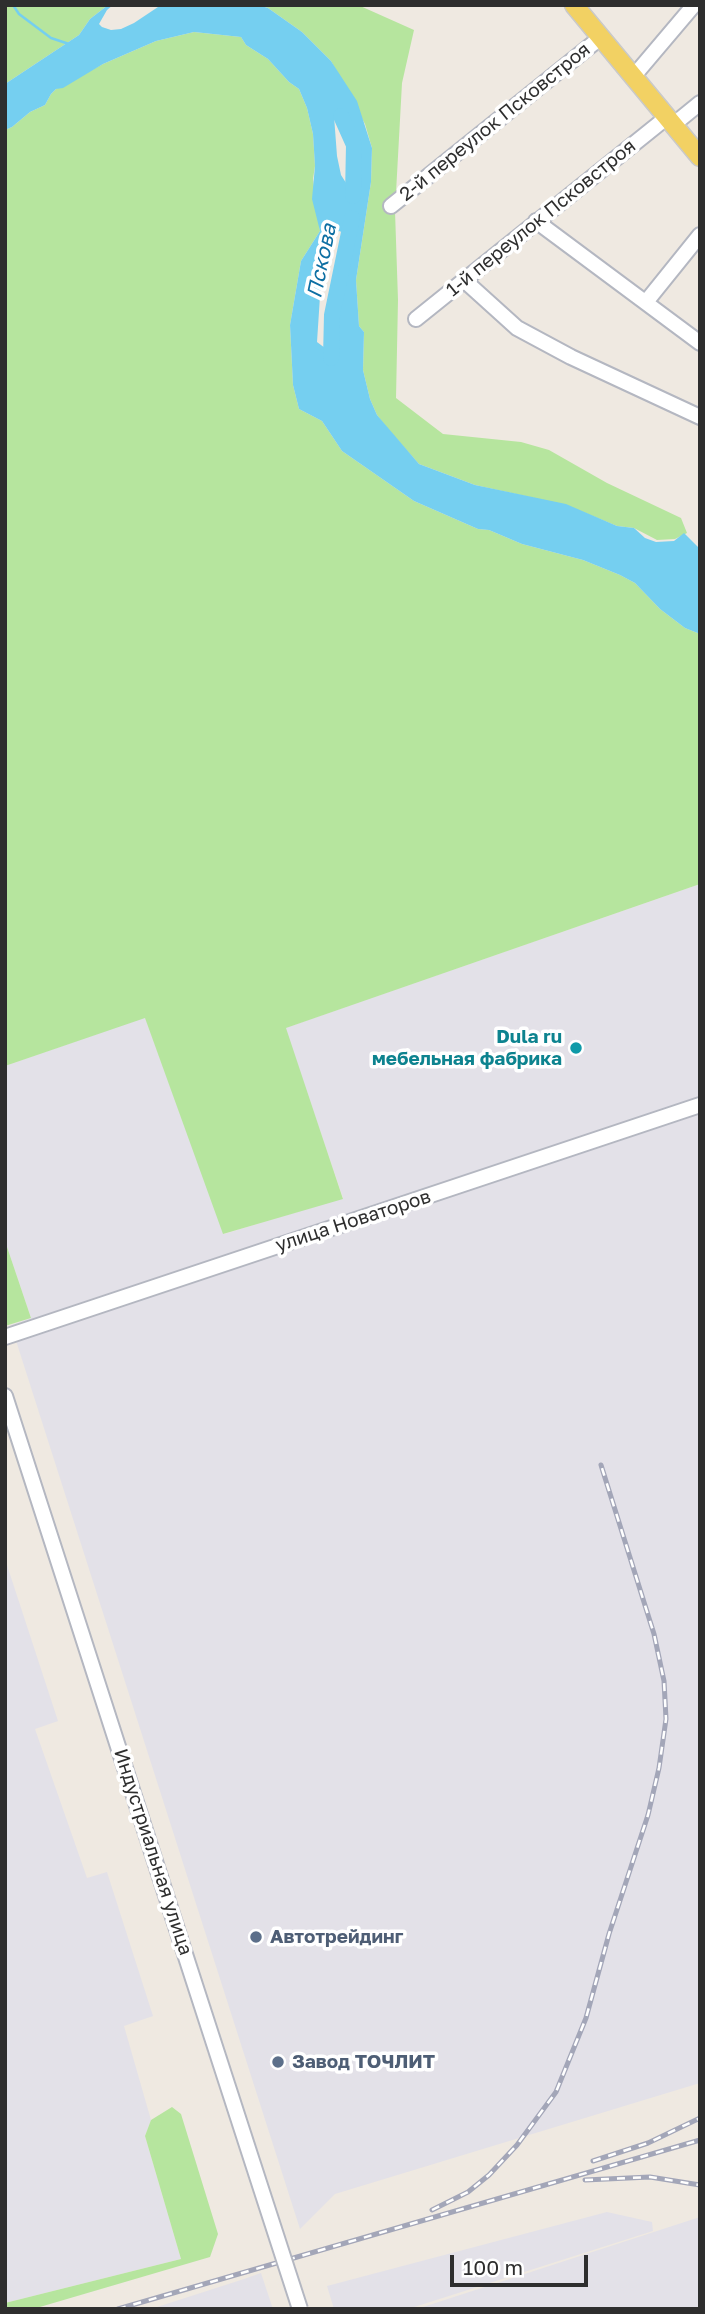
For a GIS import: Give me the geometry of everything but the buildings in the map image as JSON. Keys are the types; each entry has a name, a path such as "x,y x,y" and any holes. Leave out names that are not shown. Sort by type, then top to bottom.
{"main road":[{"path":"574,5 700,157"}],"street":[{"path":"633,77 694,5"},
{"name":"2-й переулок Псковстроя","path":"391,206 600,38"},
{"name":"1-й переулок Псковстроя","path":"415,319 536,221 669,121 700,103"},
{"path":"536,221 700,343"},
{"path":"646,302 700,235"},
{"path":"465,281 517,328 571,357 697,412"},
{"name":"улица Новаторов","path":"5,1337 700,1105"},
{"name":"Индустриальная улица","path":"5,1396 300,2309"}],"shaded area":[{"path":"700,884 700,2083 335,2194 300,2229 11,1325 31,1318 5,1241 5,1066 145,1017 224,1234 343,1198 285,1028"},
{"path":"5,1559 58,1721 35,1729 87,1878 107,1872 153,2016 124,2026 151,2120 145,2136 181,2259 5,2303"},
{"path":"607,2212 652,2222 653,2231 408,2309 334,2309 327,2286"},
{"path":"700,2217 700,2309 417,2309"},
{"path":"261,2273 273,2309 151,2309 244,2279"}],"green space":[{"path":"5,5 108,5 90,19 79,35 5,84"},
{"path":"258,5 358,5 414,30 402,83 395,211 398,300 396,398 443,434 521,442 549,450 607,483 681,518 687,533 675,539 657,540 634,528 617,526 566,505 475,485 419,464 387,428 370,399 363,370 364,332 359,326 356,280 371,182 372,148 365,124 331,61 302,32 268,8"},
{"path":"194,32 241,37 246,45 268,59 299,89 307,108 313,134 313,179 320,231 301,261 290,325 293,385 299,409 322,421 342,451 414,501 478,529 489,530 522,544 583,560 620,575 635,583 660,609 685,628 700,634 700,884 286,1028 343,1199 223,1234 145,1018 5,1066 5,130 45,105 56,89 103,64 156,41"},
{"path":"5,1241 31,1318 5,1326"},
{"path":"172,2107 181,2114 218,2234 210,2257 33,2309 5,2309 5,2303 181,2259 145,2136 151,2120"}],"water":[{"path":"108,5 113,5 99,24 111,30 134,23 161,5 258,5 268,8 302,32 331,61 357,101 372,148 371,182 356,280 359,326 364,332 363,370 377,415 419,464 475,485 566,504 617,526 634,528 645,538 656,542 674,541 684,533 700,549 700,634 685,628 660,609 635,583 620,575 583,560 522,544 489,530 478,529 414,501 342,451 322,421 299,409 293,385 290,325 301,261 320,231 312,199 315,166 313,134 299,89 268,59 246,45 241,37 194,32 156,41 103,64 63,88 56,89 45,105 5,130 5,84 79,35 90,19","holes":["336,115 341,117 357,149 352,180 348,186 341,175 337,156","339,231 347,234 349,241 345,261 338,272 339,284 332,296 339,326 325,348 317,342 322,250"]}],"waterway":[{"path":"13,5 19,14 51,38 69,44"},
{"name":"Пскова","path":"341,116 354,145 353,196"},
{"name":"Пскова","path":"331,358 332,315 352,218"}],"railway":[{"path":"432,2210 468,2192 489,2175 517,2145 556,2092 586,2018 609,1934 648,1815 659,1768 666,1719 664,1681 654,1634 601,1465"},
{"path":"593,2161 648,2143 700,2118"},
{"path":"118,2309 700,2140"},
{"path":"585,2180 650,2177 700,2185"}],"place":[{"name":"Dula ru мебельная фабрика","path":"576,1048"},
{"name":"Автотрейдинг","path":"256,1937"},
{"name":"Завод ТОЧЛИТ","path":"278,2062"}]}
